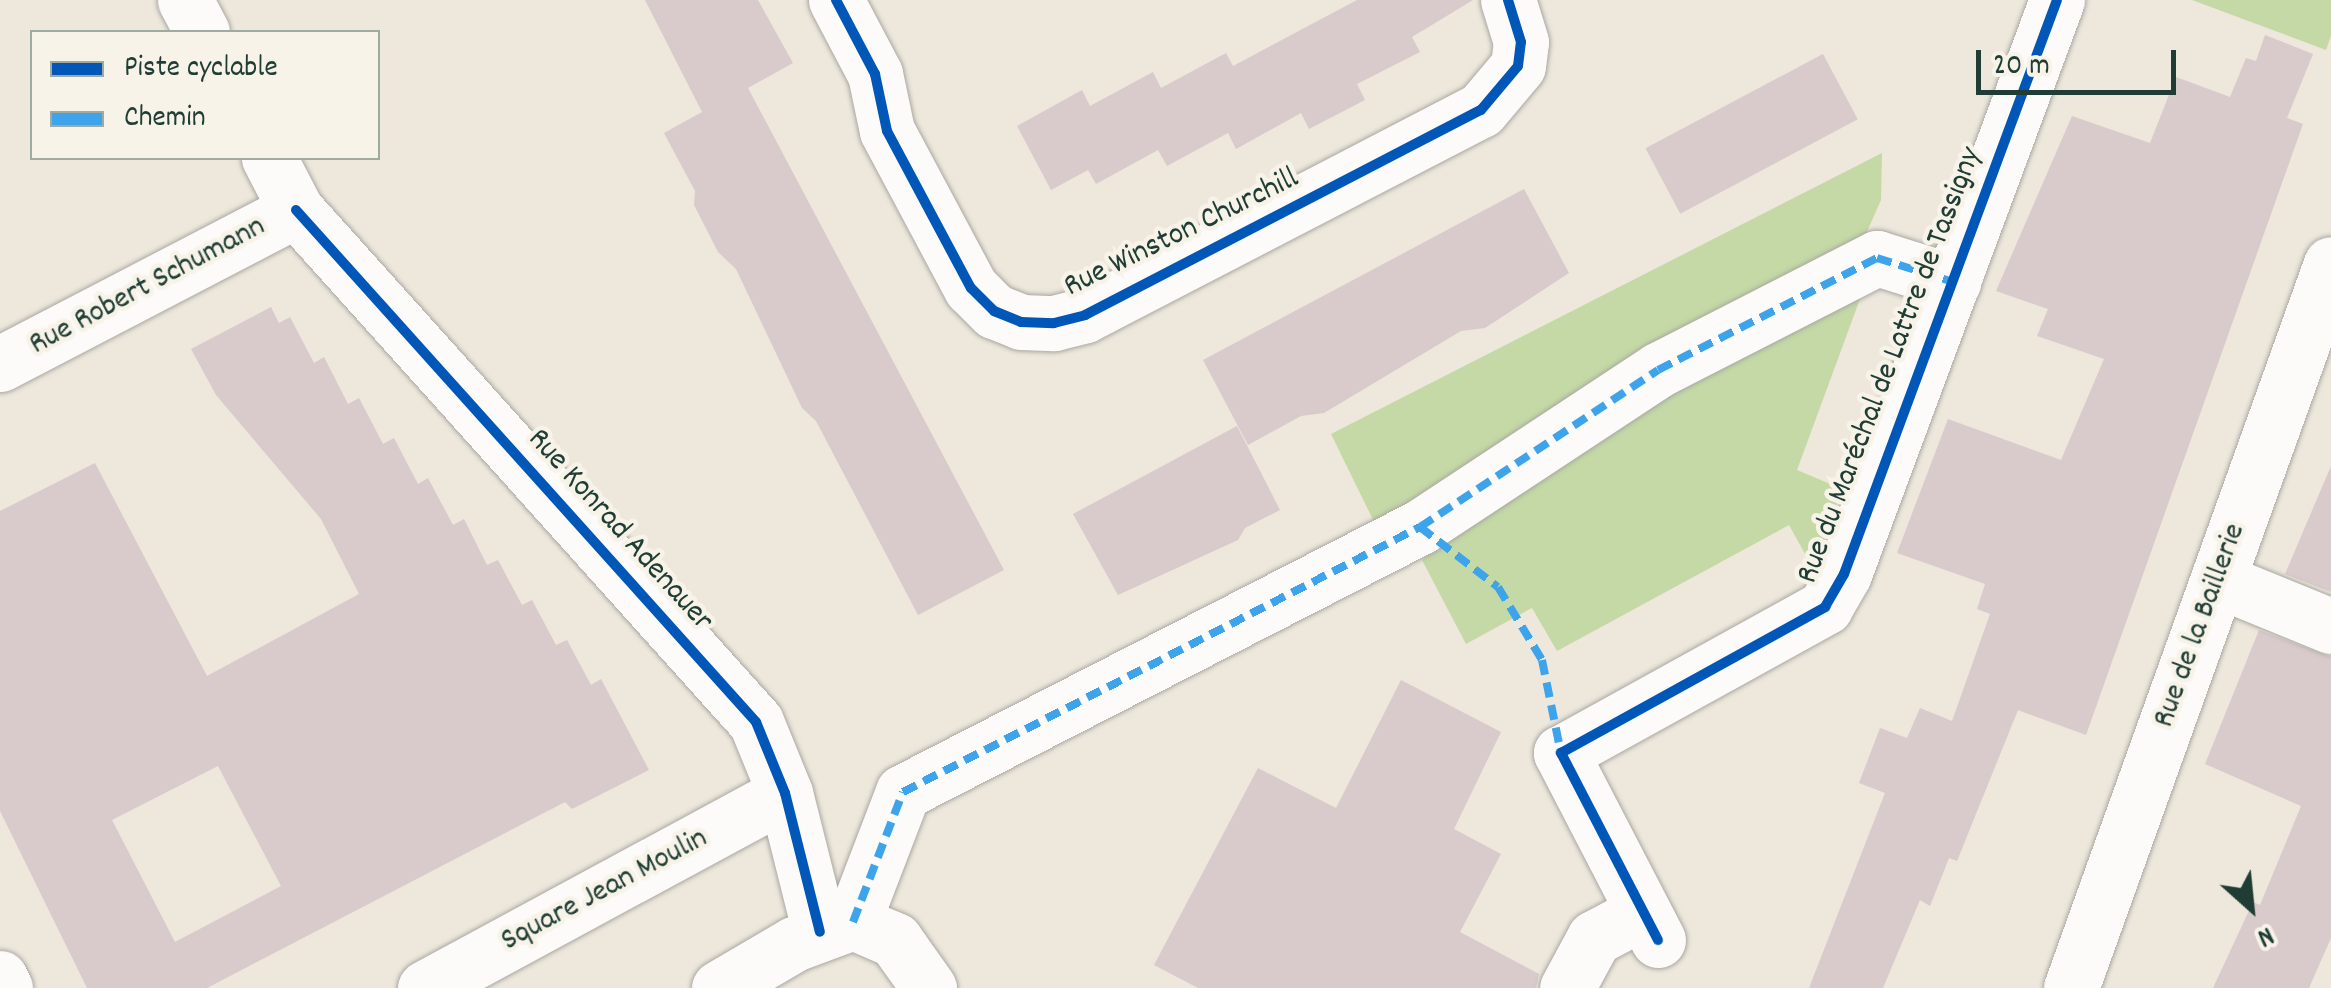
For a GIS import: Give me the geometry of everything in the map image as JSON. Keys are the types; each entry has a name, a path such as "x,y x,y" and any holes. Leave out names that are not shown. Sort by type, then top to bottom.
{"street":[{"path":"185,0 201,30"},
{"name":"Rue Winston Churchill","path":"836,0 875,74 887,130 971,288 994,311 1022,322 1054,323 1085,314 1481,110 1518,66 1521,42 1508,0"},
{"name":"Rue du Maréchal de Lattre de Tassigny","path":"1567,988 1594,938 1650,926 1561,753 1824,607 1844,574 2056,0"},
{"name":"Rue Robert Schumann","path":"0,364 296,210 269,160"},
{"name":"Rue Konrad Adenauer","path":"296,210 756,722 836,927"},
{"path":"720,988 836,927 904,792 1420,528 1658,370 1877,258 1953,282"},
{"name":"Rue de la Baillerie","path":"2071,988 2331,264"},
{"path":"2218,580 2331,626"},
{"name":"Square Jean Moulin","path":"425,988 786,793"},
{"path":"836,927 896,940 929,988"},
{"path":"0,978 5,988"}],"green space":[{"path":"2192,0 2331,0 2331,36 2326,50"},
{"path":"1882,153 1881,200 1862,243 1382,538 1331,434"},
{"path":"1860,299 1797,470 1842,489 1814,570 1789,525 1557,651 1532,608 1466,644 1422,560 1531,463 1827,306"}],"building":[{"path":"645,0 758,0 793,63 748,88 1004,570 918,615 816,421 802,408 736,269 718,252 694,205 695,191 664,133 702,112"},
{"path":"1357,0 1473,0 1412,37 1420,52 1357,84 1365,100 1309,129 1301,113 1236,149 1228,133 1167,166 1158,150 1096,184 1088,170 1051,190 1017,126 1082,90 1090,106 1153,72 1161,88 1226,53 1233,66"},
{"path":"2265,35 2313,54 2287,118 2303,124 2086,735 2018,710 1957,861 1949,858 1930,906 1920,900 1883,988 1809,988 1885,793 1859,783 1880,728 1907,738 1920,708 1952,721 1990,614 1977,609 1985,584 1897,553 1948,419 2061,460 2104,359 2037,336 2048,309 1996,291 2072,116 2150,143 2176,77 2230,97 2246,58 2256,61"},
{"path":"1823,54 1858,119 1680,214 1646,148"},
{"path":"1524,189 1569,273 1485,328 1461,331 1324,413 1301,416 1248,445 1203,360"},
{"path":"271,307 279,323 290,317 314,363 324,357 348,404 359,398 383,444 394,438 418,484 428,478 453,525 464,519 487,565 498,560 522,605 532,600 556,645 567,640 591,685 601,679 649,770 572,809 565,802 207,988 87,988 0,811 0,511 95,463 207,676 359,594 321,519 216,395 191,349","holes":["218,766 281,886 175,942 112,820"]},
{"path":"1237,426 1280,510 1245,528 1238,540 1118,595 1073,514"},
{"path":"2331,466 2331,592 2285,574"},
{"path":"2259,630 2331,657 2331,938 2309,988 2213,988 2253,902 2260,905 2301,806 2205,764"},
{"path":"1401,680 1501,732 1454,829 1501,854 1460,932 1539,974 1536,988 1198,988 1154,965 1258,768 1336,808"}],"marked path":[{"path":"853,922 903,792 1420,527 1658,370 1877,258 1953,282"},
{"path":"1420,527 1498,587 1542,660 1561,753"}],"cycle path":[{"path":"836,0 875,74 887,131 971,288 994,311 1021,322 1054,323 1085,315 1481,110 1518,66 1521,42 1508,0"},
{"path":"1658,940 1561,753 1825,607 1844,574 2057,0"},
{"path":"296,210 756,722 785,793 820,932"}]}
